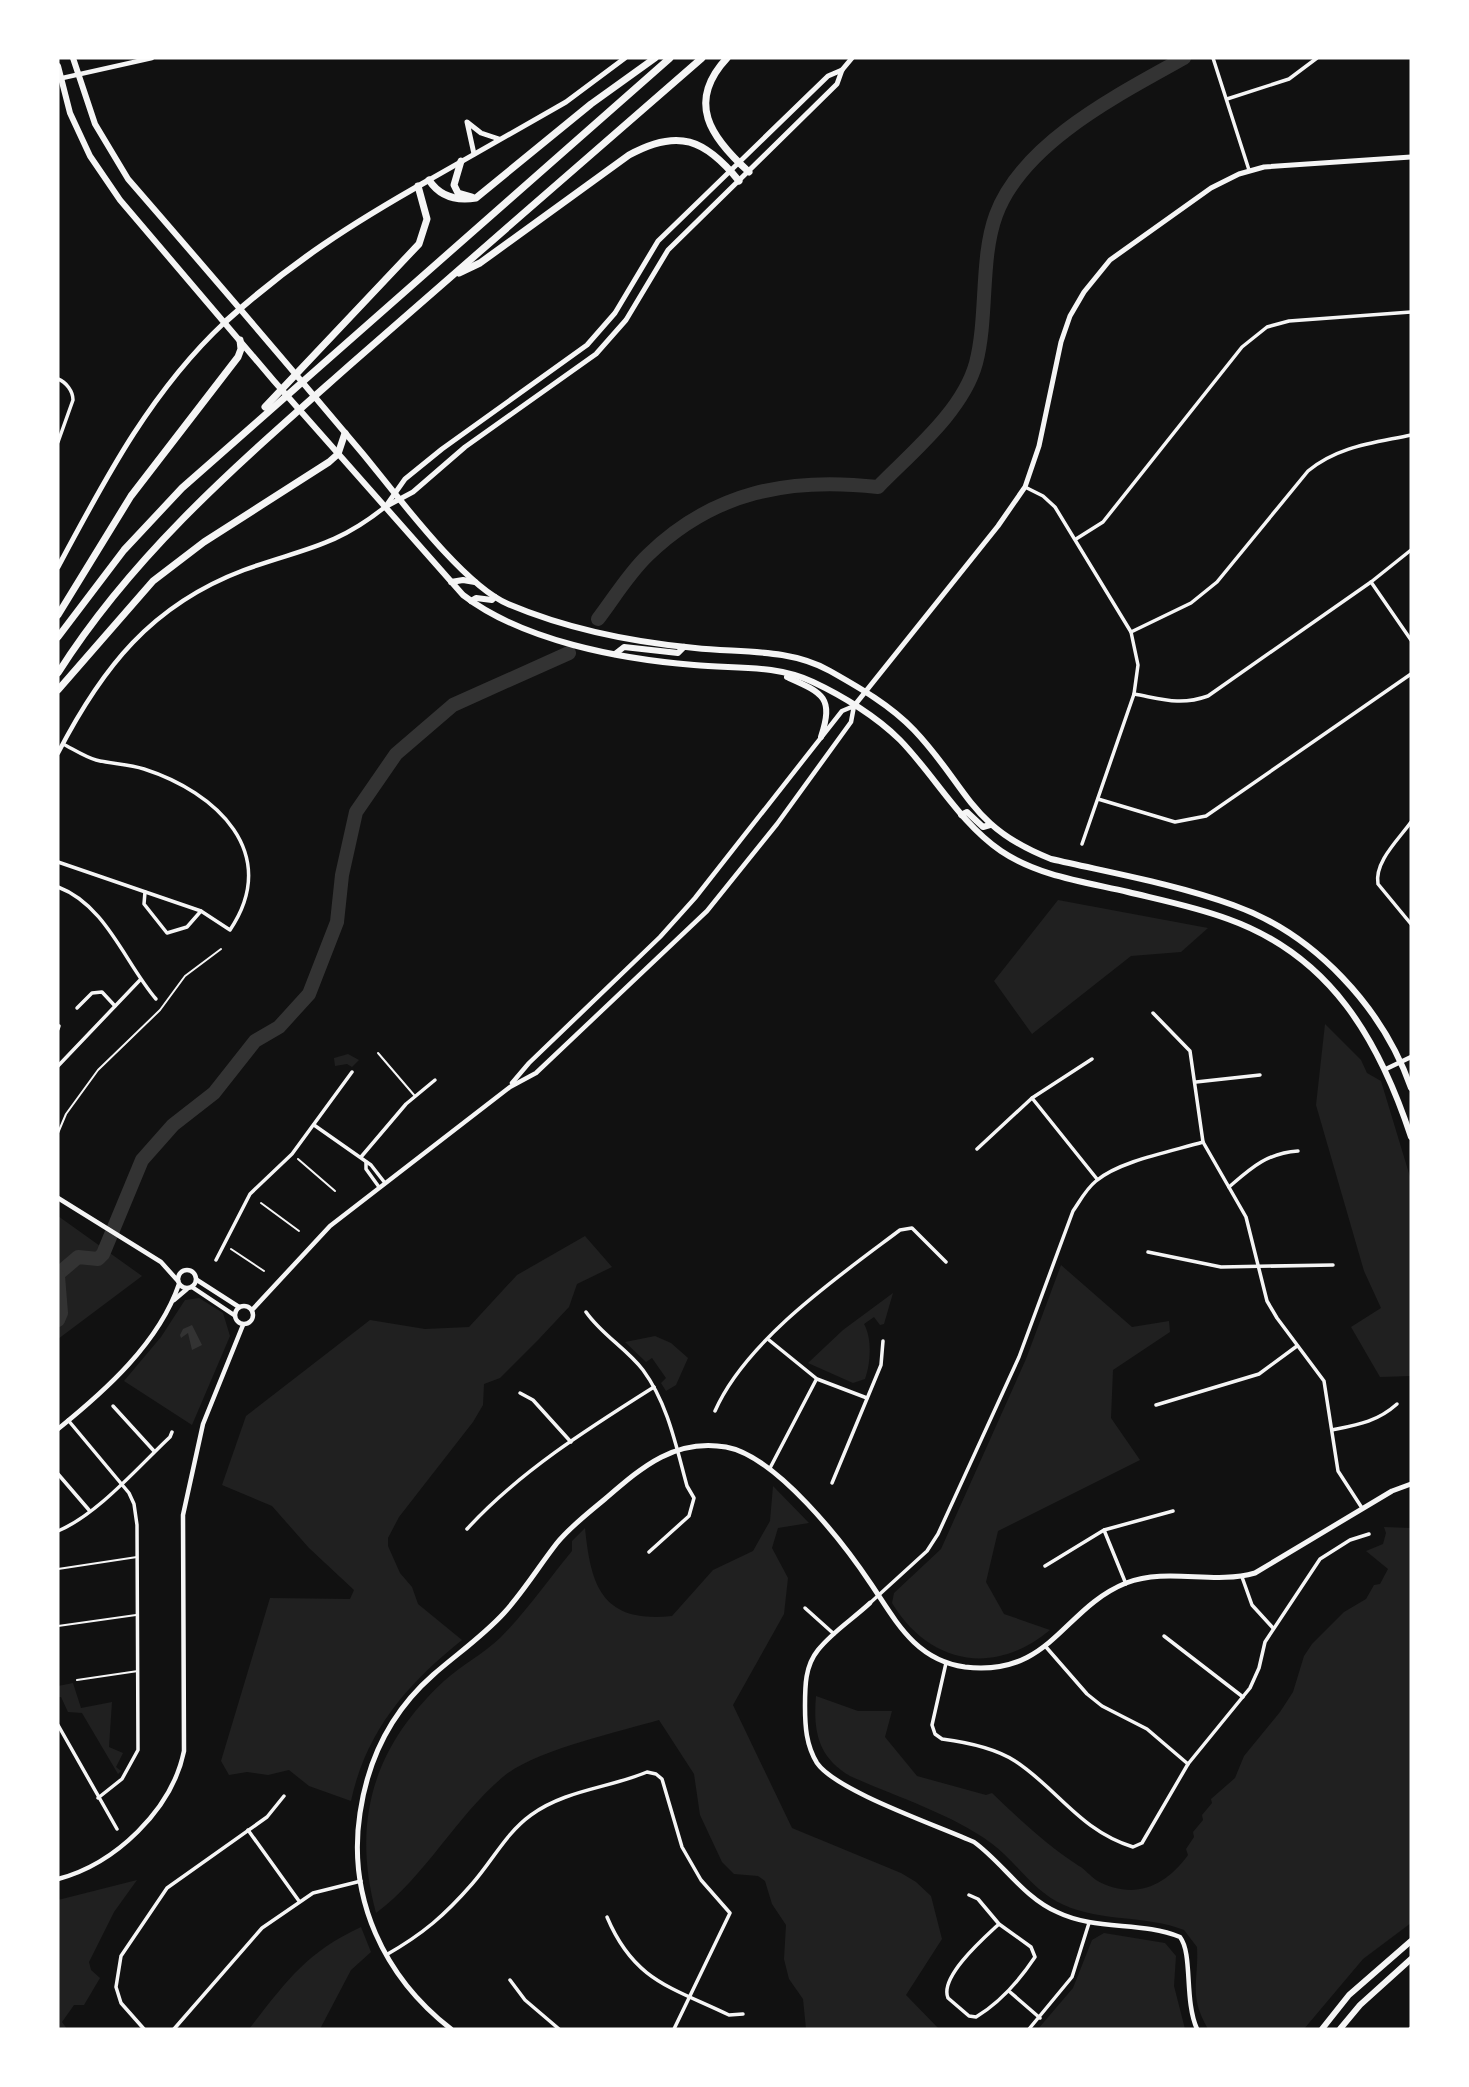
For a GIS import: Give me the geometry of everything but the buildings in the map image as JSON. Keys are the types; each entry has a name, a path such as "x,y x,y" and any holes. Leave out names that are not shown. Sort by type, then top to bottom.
{"highway":[{"path":"429,180 436,190 456,200 476,198 591,104 654,58"},
{"path":"58,637 124,550 181,488 274,401 312,371 670,58"},
{"path":"58,673 86,630 146,556 190,508 288,418 702,58"},
{"path":"727,58 710,81 705,109 717,138 749,172"},
{"path":"449,278 480,263 629,155 655,142 672,139 707,148 739,181"},
{"path":"461,161 454,186 458,192 476,198"},
{"path":"274,401 304,362 419,244 427,219 418,186"},
{"path":"58,615 131,495 238,356 241,349 240,340"},
{"path":"58,690 153,581 195,548 338,454 345,433"}],"main road":[{"path":"73,58 95,124 128,179 398,496 475,582 495,597 528,612 601,633 684,647 776,653 820,666 866,691 912,728 951,775 968,803 990,825 1025,848 1051,859 1236,906 1280,928 1331,967 1354,991 1378,1023 1411,1088"},
{"path":"58,567 140,421 186,361 225,322 300,258 363,217 566,102 625,58"},
{"path":"385,507 491,428 581,367 613,338 668,250 837,84 842,70 852,58"},
{"path":"58,66 70,113 105,179 338,454 471,601 497,618 523,628 615,654 696,666 769,670 813,682 883,724 978,833 1019,862 1047,872 1230,919 1272,941 1321,976 1366,1031 1386,1069 1411,1137"},
{"path":"398,496 405,479 573,356 603,329 658,241 828,76 842,70"},
{"path":"474,154 467,122 481,133 499,139"},
{"path":"854,706 998,526 1024,486 1039,446 1061,342 1070,316 1084,292 1111,260 1134,240 1211,188 1248,170 1411,157"},
{"path":"603,329 613,338"},
{"path":"491,428 492,413"},
{"path":"451,582 475,582"},
{"path":"471,601 476,598 492,600 495,597"},
{"path":"615,654 624,647 678,653 684,647"},
{"path":"769,670 797,682 826,701 829,709 821,737"},
{"path":"961,815 967,812 983,827 990,825"},
{"path":"451,2029 405,1986 385,1956 373,1931 361,1881 358,1824 362,1798 379,1745 393,1721 432,1676 491,1628 573,1526 647,1463 676,1449 703,1445 727,1447 760,1460 771,1468 847,1551 909,1640 930,1656 946,1662 999,1667 1017,1663 1046,1647 1106,1595 1126,1584 1163,1575 1242,1577 1273,1566 1362,1508 1411,1484"},
{"path":"1322,2029 1349,1995 1411,1941"},
{"path":"1340,2029 1360,2005 1411,1959"}],"street":[{"path":"59,78 152,58"},
{"path":"1213,58 1248,170"},
{"path":"1227,99 1289,79 1317,58"},
{"path":"1076,540 1103,522 1242,347 1259,332 1289,321 1411,312"},
{"path":"58,379 63,381 74,400 58,442"},
{"path":"1132,632 1191,603 1217,582 1308,471 1325,457 1344,448 1411,435"},
{"path":"1024,486 1044,496 1055,507 1076,540 1132,632 1138,666 1134,694 1082,844"},
{"path":"58,753 110,665 150,626 217,582 244,570 320,547 348,534 385,507"},
{"path":"1134,694 1163,702 1189,703 1208,696 1371,582 1411,550"},
{"path":"1371,582 1411,640"},
{"path":"1098,799 1175,822 1206,816 1411,674"},
{"path":"510,1087 529,1063 660,937 695,898 842,711 854,706"},
{"path":"58,1879 91,1867 125,1844 157,1806 181,1765 184,1751 183,1515 193,1459 203,1424 243,1325 252,1319 252,1310 330,1226 510,1087 536,1073 707,911 791,806 851,722 854,706"},
{"path":"60,862 201,911 230,930 246,901 250,864 245,849 211,804 155,773 93,759 63,744"},
{"path":"1411,822 1379,867 1377,877 1378,884 1411,924"},
{"path":"58,887 77,894 94,913 156,999"},
{"path":"145,892 144,904 167,933 187,928 201,911"},
{"path":"58,1066 140,980"},
{"path":"78,1008 92,993 102,992 115,1006"},
{"path":"1153,1013 1189,1051 1196,1082 1203,1142 1252,1232 1267,1301 1324,1381 1338,1471 1362,1508"},
{"path":"1386,1069 1411,1057"},
{"path":"977,1149 1032,1098 1091,1059"},
{"path":"216,1259 227,1246 251,1195 293,1155 352,1072"},
{"path":"1196,1082 1260,1075"},
{"path":"361,1157 415,1096 435,1080"},
{"path":"1032,1098 1097,1179"},
{"path":"314,1125 361,1157 385,1183"},
{"path":"1197,2029 1187,1994 1188,1955 1180,1937 1089,1923 1057,1913 1039,1902 992,1855 974,1842 845,1785 818,1764 810,1749 805,1728 805,1682 817,1651 927,1551 938,1534 1019,1357 1073,1211 1097,1179 1124,1166 1203,1142"},
{"path":"1229,1187 1262,1159 1280,1152 1298,1151"},
{"path":"366,1163 379,1187"},
{"path":"60,1199 161,1262 178,1283 234,1315 236,1321 243,1325"},
{"path":"715,1411 731,1380 769,1340 828,1284 900,1230 912,1228 946,1262"},
{"path":"1148,1252 1222,1267 1333,1265"},
{"path":"168,1268 192,1271 197,1280 239,1307 252,1310"},
{"path":"58,1429 99,1396 151,1336 173,1301 183,1271"},
{"path":"173,1301 197,1280"},
{"path":"234,1315 239,1307"},
{"path":"586,1312 599,1330 641,1368 654,1387 663,1404 694,1498 694,1507 689,1516 649,1552"},
{"path":"769,1340 817,1379 867,1398"},
{"path":"832,1483 881,1365 883,1340"},
{"path":"1156,1405 1259,1374 1297,1346"},
{"path":"771,1468 817,1379"},
{"path":"467,1529 487,1507 572,1442 654,1387"},
{"path":"520,1393 533,1400 572,1442"},
{"path":"1332,1430 1368,1423 1384,1416 1397,1404"},
{"path":"113,1406 155,1452"},
{"path":"68,1420 122,1483 134,1504 138,1557 138,1750 122,1779 98,1798"},
{"path":"58,1531 122,1483 172,1432"},
{"path":"58,1474 89,1510"},
{"path":"1045,1566 1104,1530 1173,1511"},
{"path":"1104,1530 1126,1584"},
{"path":"946,1662 932,1725 935,1734 942,1739 999,1753 1015,1761 1079,1819 1133,1847 1142,1843 1188,1764 1243,1697 1259,1668 1265,1642 1320,1559 1335,1548 1369,1534"},
{"path":"1242,1577 1252,1605 1273,1628"},
{"path":"805,1608 834,1634"},
{"path":"1164,1636 1243,1697"},
{"path":"1046,1647 1087,1694 1102,1706 1147,1729 1188,1764"},
{"path":"58,1725 117,1829"},
{"path":"385,1956 432,1926 474,1882 505,1839 533,1814 573,1794 647,1772 656,1773 662,1779 682,1847 701,1880 730,1913 674,2029"},
{"path":"144,2029 121,2003 116,1987 121,1956 167,1888 267,1817 284,1796"},
{"path":"248,1830 299,1900"},
{"path":"174,2029 262,1928 299,1900 329,1888 361,1881"},
{"path":"969,1895 978,1899 999,1923 1035,1951 1035,1957 1010,1991 976,2017 969,2016 946,1992 970,1951 999,1923"},
{"path":"607,1917 619,1946 633,1963 651,1977 729,2015 743,2014"},
{"path":"1029,2029 1072,1977 1089,1923"},
{"path":"510,1980 525,2000 559,2029"},
{"path":"1010,1991 1040,2018"}],"lane":[{"path":"58,1133 66,1114 98,1070 160,1010 185,976 221,948"},
{"path":"378,1053 415,1096"},
{"path":"298,1159 335,1191"},
{"path":"261,1203 299,1231"},
{"path":"227,1246 264,1271"},
{"path":"58,1569 138,1557"},
{"path":"58,1626 138,1614"},
{"path":"77,1680 139,1671"}],"shaded area":[{"path":"1058,900 1208,928 1181,952 1131,956 1032,1034 994,981"},
{"path":"1325,1024 1361,1060 1367,1073 1381,1081 1411,1180 1411,1376 1380,1377 1351,1327 1381,1308 1364,1271 1316,1105"},
{"path":"348,1054 359,1060 352,1067 347,1064 335,1066 334,1058"},
{"path":"58,1216 142,1276 58,1339"},
{"path":"585,1236 612,1267 577,1284 569,1307 500,1378 484,1384 483,1405 473,1422 399,1517 388,1538 388,1546 400,1573 412,1587 418,1604 462,1640 407,1692 378,1731 367,1752 351,1801 309,1786 289,1770 268,1775 247,1772 229,1775 221,1761 270,1598 350,1599 354,1590 309,1548 272,1506 222,1485 246,1416 370,1320 425,1329 469,1327 517,1275"},
{"path":"1061,1265 1132,1327 1169,1321 1170,1332 1113,1370 1111,1418 1140,1460 998,1531 986,1582 1004,1614 1050,1630 1029,1645 1007,1654 985,1658 964,1657 943,1651 924,1640 907,1624 892,1603 894,1593 941,1549 1026,1359"},
{"path":"893,1293 884,1324 880,1325 874,1317 864,1324 870,1351 865,1379 853,1383 808,1363 843,1330"},
{"path":"199,1298 223,1313 230,1336 192,1425 124,1381 161,1337 185,1300"},
{"path":"192,1325 202,1345 192,1350 188,1333 181,1338 180,1335 183,1329"},
{"path":"655,1336 671,1343 688,1358 676,1385 666,1391 661,1383 666,1378 652,1358 646,1362 625,1342"},
{"path":"773,1486 809,1523 778,1528 772,1548 788,1578 784,1614 733,1705 792,1828 901,1873 931,1896 942,1939 906,1995 939,2029 806,2029 803,1999 789,1979 784,1959 786,1925 772,1904 765,1881 758,1876 734,1874 722,1862 700,1815 694,1774 659,1720 556,1750 504,1776 471,1809 410,1882 376,1913 366,1847 374,1786 385,1758 420,1706 444,1681 487,1649 519,1618 572,1551 572,1541 585,1528 591,1568 597,1584 605,1597 616,1607 630,1614 672,1616 713,1570 753,1551 770,1521"},
{"path":"1384,1527 1411,1528 1411,1923 1363,1959 1304,2029 1208,2029 1196,1997 1197,1947 1184,1930 1154,1922 1093,1914 1064,1905 1034,1885 1009,1859 976,1833 941,1814 839,1769 824,1752 820,1742 816,1721 816,1696 858,1711 892,1711 885,1737 917,1776 986,1795 992,1793 1045,1841 1096,1880 1110,1886 1135,1890 1159,1883 1188,1855 1186,1849 1194,1837 1193,1832 1203,1820 1202,1815 1212,1803 1211,1799 1235,1778 1244,1756 1293,1692 1304,1656 1312,1644 1344,1612 1366,1599 1374,1585 1380,1584 1388,1569 1366,1551 1383,1544 1386,1533"},
{"path":"73,1683 81,1708 112,1702 109,1747 123,1753 116,1767 121,1771 118,1774 82,1713 68,1712 61,1697 58,1697 58,1686"},
{"path":"137,1880 114,1912 89,1962 91,1970 100,1978 84,2005 74,2005 62,2022 67,2029 58,2029 58,1900"},
{"path":"361,1927 371,1952 351,1970 320,2029 249,2029 286,1983 311,1958"},
{"path":"1104,1933 1165,1943 1176,1956 1174,1986 1185,2029 1038,2029 1073,1988 1092,1940"}],"waterway":[{"path":"598,619 641,562 673,533 699,516 755,493 784,487 814,484 878,487 935,430 960,398 969,381 980,345 991,232 1009,189 1050,143 1076,123 1131,87 1184,58"},
{"path":"58,1274 78,1257 98,1259 103,1254 142,1160 173,1125 214,1093 255,1041 279,1027 309,994 337,922 342,875 356,812 396,754 453,705 569,653"},
{"path":"58,1276 61,1313 58,1320"}]}
